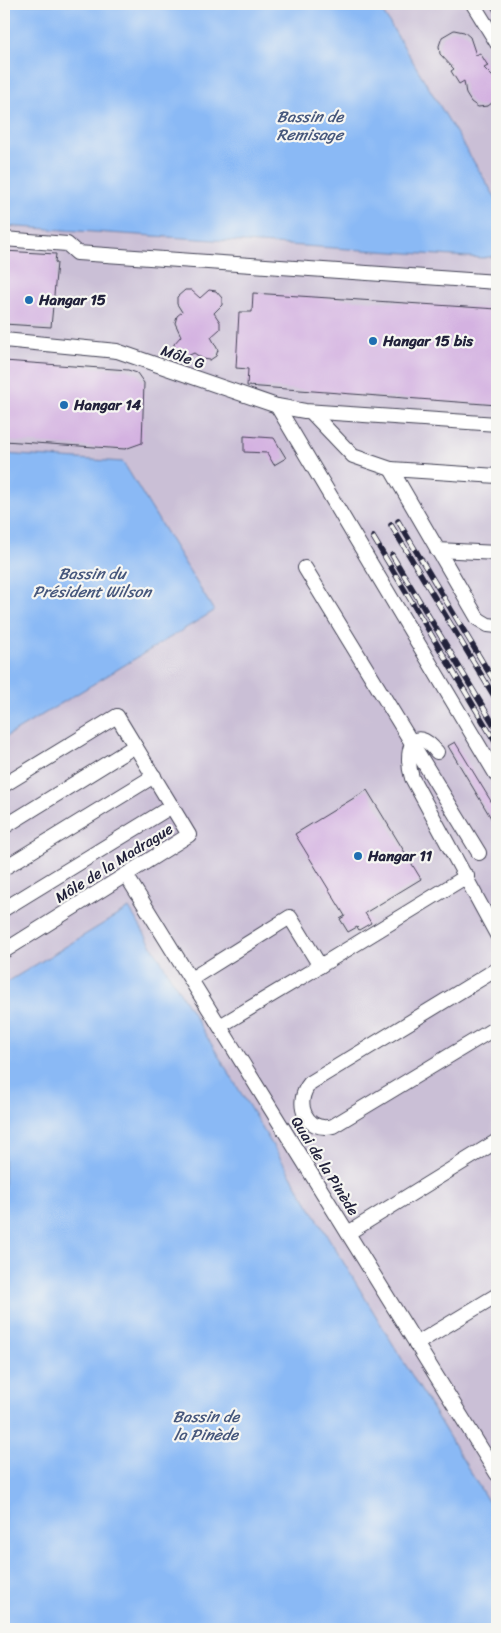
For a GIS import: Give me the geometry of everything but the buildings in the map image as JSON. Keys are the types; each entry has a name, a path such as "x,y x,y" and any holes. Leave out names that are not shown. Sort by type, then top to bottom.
{"lane":[{"path":"474,4 497,43"},
{"path":"4,240 68,244 77,253 497,282"},
{"name":"Môle G","path":"4,340 117,351 277,406 311,412 497,424"},
{"path":"277,406 497,776"},
{"path":"311,412 353,456 391,469 497,476"},
{"path":"391,469 478,619 488,626 497,626"},
{"path":"437,550 497,553"},
{"path":"305,568 479,853"},
{"name":"Môle de la Madrague","path":"4,785 117,716 189,835 4,950"},
{"path":"436,752 426,742 412,743 408,751 412,778 467,876 497,935"},
{"path":"4,827 135,746"},
{"path":"4,868 154,776"},
{"path":"4,909 172,806"},
{"name":"Quai de la Pinède","path":"126,874 497,1474"},
{"path":"220,1026 467,876"},
{"path":"191,979 290,918 320,966"},
{"path":"497,969 310,1083 302,1095 301,1106 304,1114 314,1124 323,1127 333,1126 497,1027"},
{"path":"348,1233 497,1141"},
{"path":"416,1344 497,1295"}],"shaded area":[{"path":"378,4 497,4 497,200"},
{"path":"4,226 483,258 497,252 497,1516 129,908 4,984 4,738 214,611 123,462 4,454"}],"water":[{"name":"Bassin de Remisage","path":"4,4 378,4 497,200 497,252 495,256 483,258 4,226"},
{"name":"Bassin du Président Wilson","path":"4,454 123,462 214,611 4,738"},
{"name":"Bassin de la Pinède","path":"129,908 497,1516 497,1629 4,1629 4,984"}],"railway":[{"path":"492,4 497,12"},
{"path":"398,521 497,686"},
{"path":"391,525 497,701"},
{"path":"373,537 497,745"},
{"path":"392,555 497,730"}],"place":[{"name":"Hangar 15","path":"29,300"},
{"name":"Hangar 15 bis","path":"373,341"},
{"name":"Hangar 14","path":"64,405"},
{"name":"Hangar 11","path":"358,856"}]}
